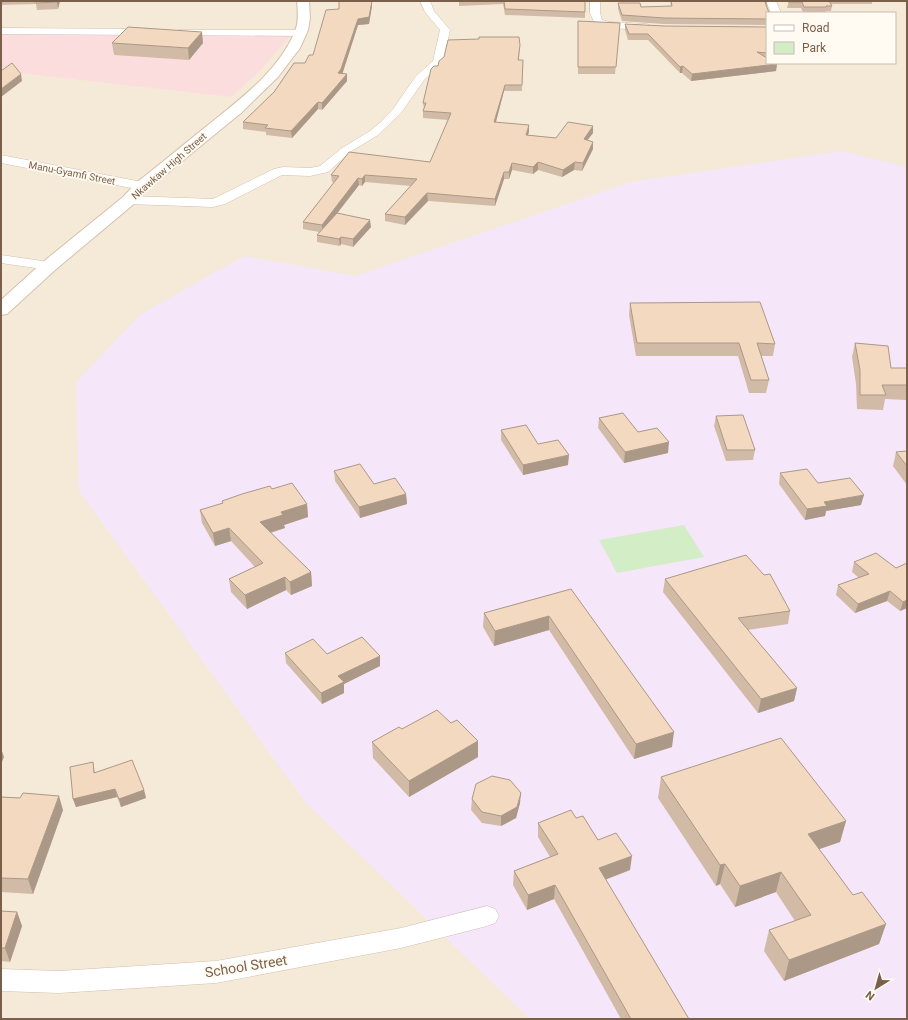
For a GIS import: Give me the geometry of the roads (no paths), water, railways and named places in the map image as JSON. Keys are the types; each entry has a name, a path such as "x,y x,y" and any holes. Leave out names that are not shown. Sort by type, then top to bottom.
{"main road":[{"name":"Nkawkaw High Street","path":"1,310 49,266 129,200 142,186 244,102 260,87 280,66 295,45 301,33 304,16 303,1"}],"street":[{"path":"129,200 213,203 221,201 278,172 310,172 324,169 346,150 374,133 385,124 420,78 438,62 445,30 430,12 425,1"},
{"path":"595,1 595,13 598,22 601,24 656,28"},
{"path":"771,1 776,12"},
{"path":"1,31 301,33"},
{"name":"Manu-Gyamfi Street","path":"1,159 142,186"},
{"path":"1,259 49,266"},
{"name":"School Street","path":"1,980 59,982 216,972 364,945 487,916"}]}
